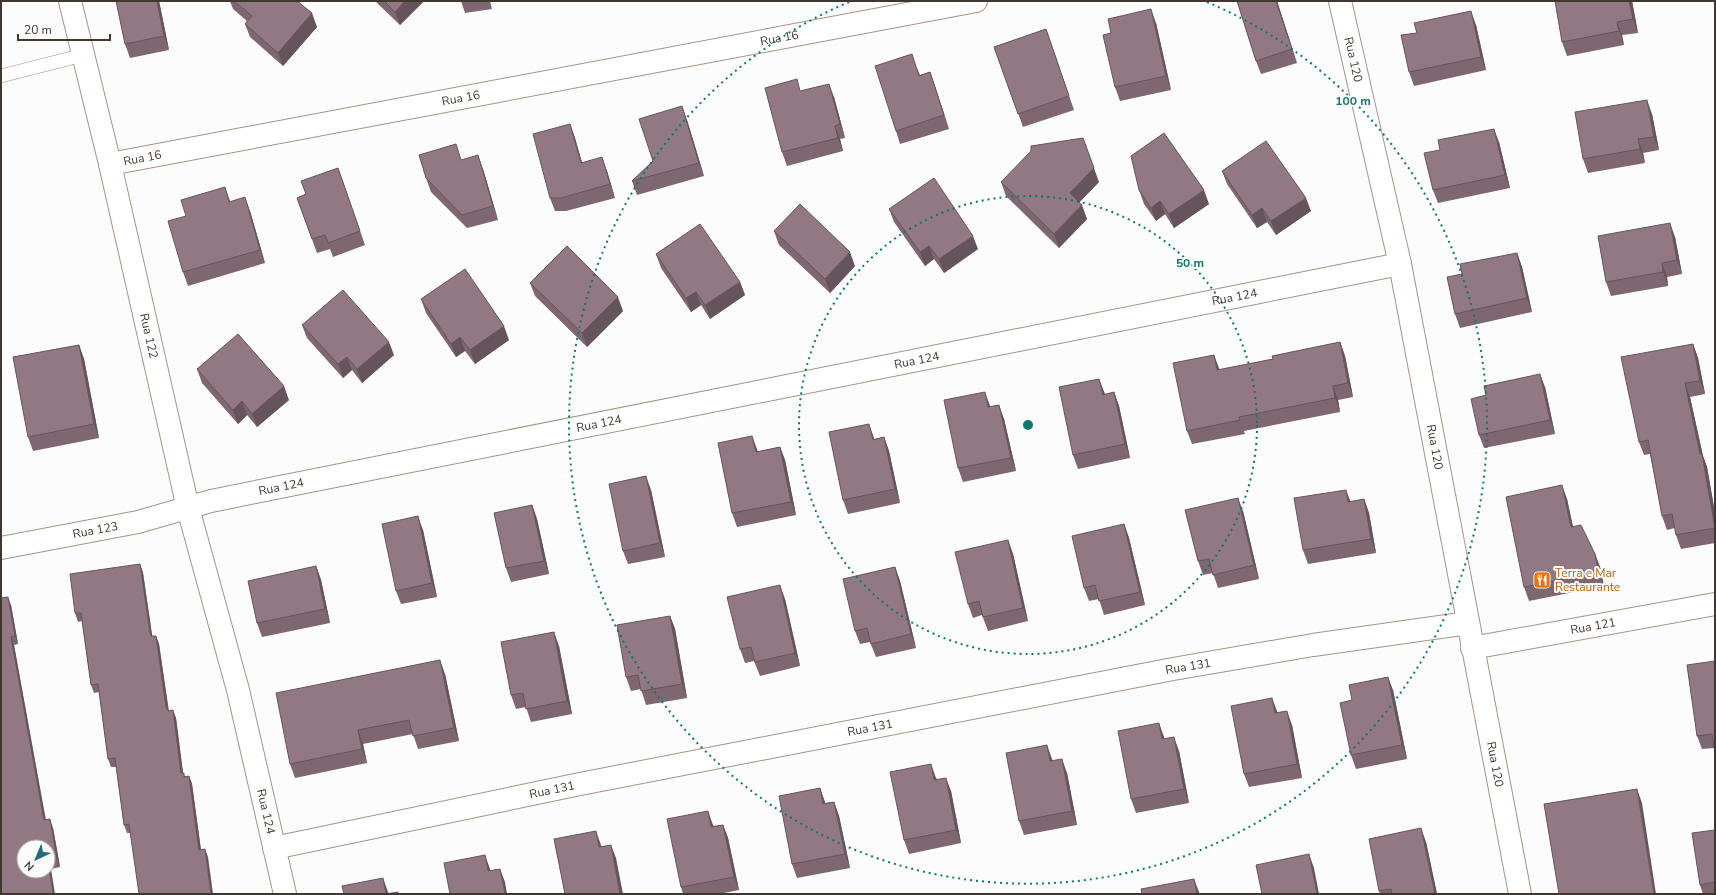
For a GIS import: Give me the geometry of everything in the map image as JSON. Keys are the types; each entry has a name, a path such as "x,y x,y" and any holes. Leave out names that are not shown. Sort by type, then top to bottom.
{"street":[{"name":"Rua 16","path":"70,1 110,164 976,1"},
{"name":"Rua 120","path":"1340,1 1400,264 1520,894"},
{"name":"Rua 122","path":"110,164 188,508"},
{"name":"Rua 124","path":"285,894 238,690 188,508 211,501 288,485 1400,264"},
{"name":"Rua 123","path":"1,548 138,522 188,508"},
{"name":"Rua 121","path":"1472,648 1715,604"},
{"name":"Rua 131","path":"274,848 580,784 1173,669 1313,645 1468,623"}],"lane":[{"path":"1,76 84,55"}],"building":[{"path":"116,1 157,1 164,36 125,44"},
{"path":"234,1 297,1 312,13 278,53 245,24 252,16"},
{"path":"384,1 405,1 395,12"},
{"path":"1237,1 1276,1 1292,49 1256,61"},
{"path":"1555,1 1629,1 1633,19 1617,22 1619,31 1562,42"},
{"path":"1151,9 1166,76 1115,87 1103,35 1111,33 1108,19"},
{"path":"1471,11 1481,57 1409,72 1401,35 1417,33 1414,23"},
{"path":"1046,29 1069,96 1018,114 994,47"},
{"path":"912,54 919,76 930,72 944,115 896,131 875,66"},
{"path":"797,79 800,91 829,84 840,124 835,126 838,138 782,152 765,88"},
{"path":"1647,100 1654,137 1638,139 1640,149 1583,159 1575,112"},
{"path":"682,106 699,163 632,181 653,161 639,119"},
{"path":"570,124 581,163 602,157 610,184 561,198 550,198 533,134"},
{"path":"1494,129 1505,175 1433,190 1424,153 1440,150 1438,140"},
{"path":"1164,133 1204,190 1169,214 1160,201 1151,208 1139,190 1131,156"},
{"path":"1083,138 1094,168 1070,193 1082,205 1054,234 1001,182 1031,151 1031,146"},
{"path":"1266,141 1306,198 1271,221 1262,208 1252,215 1222,171"},
{"path":"456,144 461,160 478,155 493,206 462,215 426,178 419,155"},
{"path":"338,168 360,231 328,243 325,235 312,239 297,198 306,194 301,181"},
{"path":"934,178 973,236 939,259 929,246 920,252 889,209"},
{"path":"225,187 229,202 245,197 260,250 183,272 168,221 186,216 181,200"},
{"path":"800,204 850,252 825,279 774,231"},
{"path":"1670,223 1677,260 1662,263 1663,272 1606,282 1598,236"},
{"path":"700,224 740,282 705,305 696,292 686,298 656,254"},
{"path":"567,246 618,297 582,333 530,283"},
{"path":"1517,253 1527,298 1455,314 1447,277 1462,274 1460,264"},
{"path":"465,269 504,326 470,350 460,337 451,344 421,299"},
{"path":"343,290 389,342 357,369 347,357 338,364 302,325"},
{"path":"238,334 284,386 252,414 242,401 233,410 197,369"},
{"path":"1340,342 1348,383 1333,386 1335,398 1239,417 1240,420 1187,431 1173,363 1214,355 1217,370 1273,359 1272,356"},
{"path":"1693,344 1700,381 1685,383 1700,454 1702,454 1715,528 1676,535 1672,514 1662,516 1648,440 1639,442 1621,357"},
{"path":"79,345 94,424 28,437 13,357"},
{"path":"1540,374 1550,420 1479,435 1471,399 1486,395 1484,386"},
{"path":"1099,379 1103,395 1114,392 1125,444 1073,455 1059,387"},
{"path":"985,392 988,407 999,405 1011,458 958,468 944,400"},
{"path":"869,424 873,440 884,437 895,489 843,500 829,432"},
{"path":"752,436 756,452 780,447 791,502 732,513 718,443"},
{"path":"646,476 660,543 623,551 609,484"},
{"path":"1562,485 1571,527 1581,525 1595,554 1599,572 1524,587 1506,497"},
{"path":"1346,490 1348,502 1364,499 1371,539 1303,550 1294,498"},
{"path":"1238,498 1254,565 1213,575 1209,559 1198,561 1185,510"},
{"path":"532,505 544,561 506,568 494,513"},
{"path":"418,516 432,583 396,591 382,524"},
{"path":"1124,524 1140,592 1099,601 1095,585 1084,588 1072,536"},
{"path":"1008,540 1023,608 983,617 979,601 968,604 955,552"},
{"path":"140,564 150,632 151,636 156,636 166,707 168,711 173,710 181,773 184,773 184,777 189,776 199,850 205,849 211,894 139,894 129,824 124,825 115,758 108,759 98,684 91,685 81,613 75,613 70,574"},
{"path":"316,566 325,609 257,623 248,581"},
{"path":"895,567 911,634 871,644 867,628 855,631 843,579"},
{"path":"780,585 795,653 755,662 751,647 740,649 727,597"},
{"path":"8,597 15,636 11,637 44,820 50,819 54,839 16,839 16,879 51,879 53,894 1,894 1,598"},
{"path":"670,616 682,684 641,691 638,675 626,677 617,625"},
{"path":"554,632 567,701 526,709 523,693 511,695 501,642"},
{"path":"440,660 454,728 413,736 409,720 358,730 362,749 290,764 276,693"},
{"path":"1715,661 1715,753 1712,734 1697,736 1687,665"},
{"path":"1388,677 1402,745 1351,755 1340,703 1352,700 1349,685"},
{"path":"1272,698 1275,713 1287,711 1297,764 1244,774 1231,706"},
{"path":"1159,723 1162,739 1174,737 1184,789 1131,799 1118,731"},
{"path":"1047,745 1050,761 1062,759 1072,811 1019,821 1006,753"},
{"path":"931,764 934,780 946,778 956,830 904,840 890,772"},
{"path":"820,788 823,804 834,802 845,854 792,864 779,796"},
{"path":"1637,789 1654,894 1559,894 1544,804"},
{"path":"708,811 711,827 723,825 734,877 681,887 667,819"},
{"path":"1421,828 1435,894 1392,894 1391,889 1379,891 1369,839"},
{"path":"1715,830 1715,882 1700,885 1692,833"},
{"path":"596,831 599,847 611,845 620,894 565,894 554,839"},
{"path":"1309,854 1317,894 1262,894 1256,865"},
{"path":"485,855 488,871 500,869 505,894 450,894 444,863"},
{"path":"383,878 386,894 344,894 342,886"},
{"path":"1194,879 1197,894 1142,894 1141,889"},
{"path":"398,892 398,894 386,894"}],"place":[{"name":"Terra e Mar Restaurante","path":"1542,580"}]}
